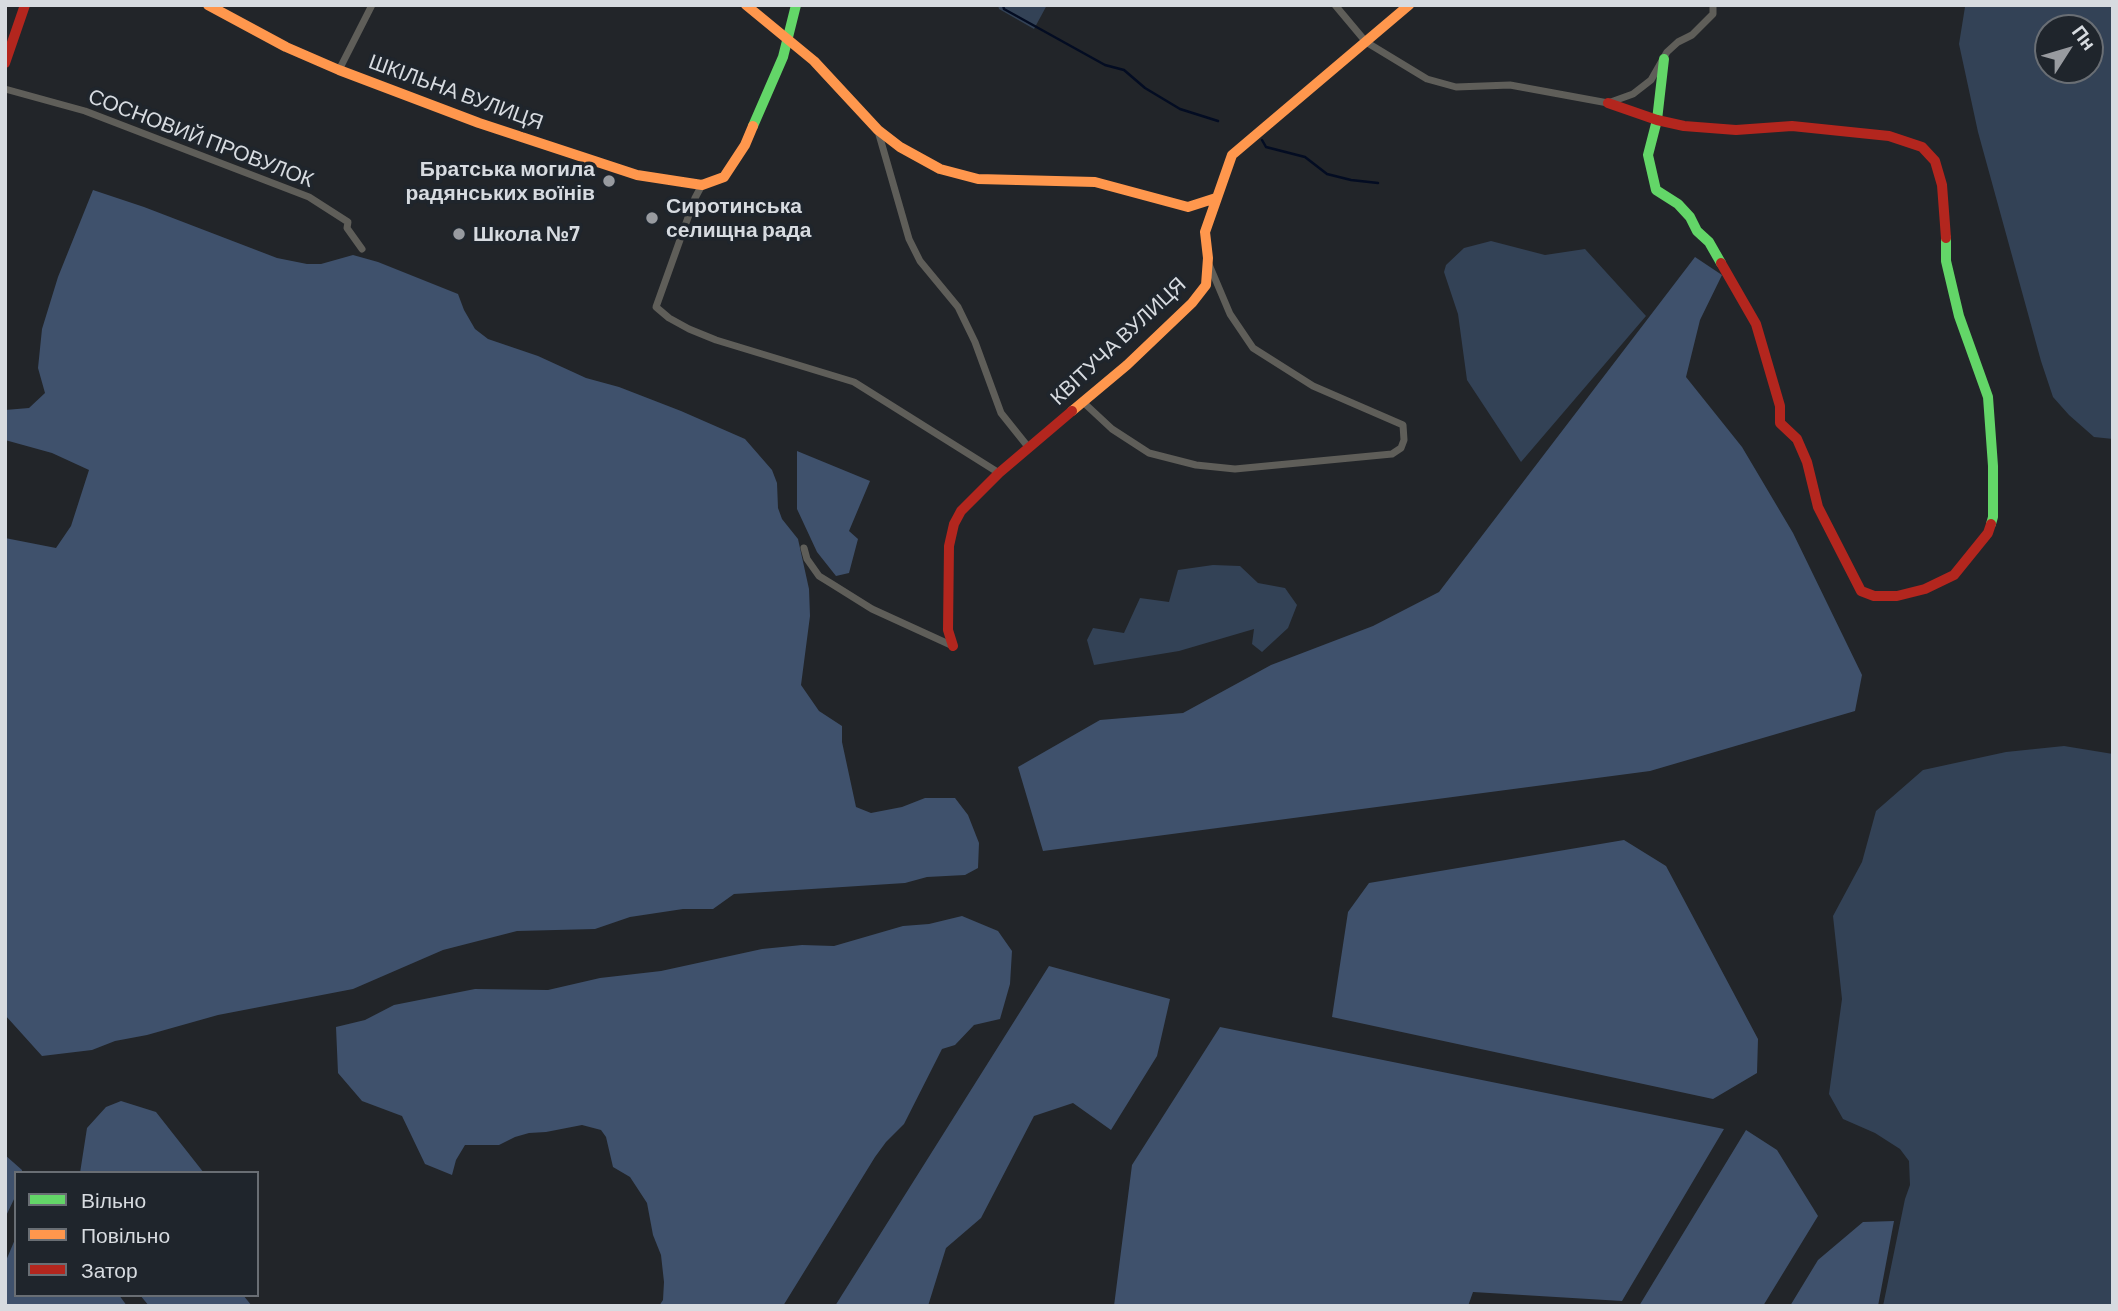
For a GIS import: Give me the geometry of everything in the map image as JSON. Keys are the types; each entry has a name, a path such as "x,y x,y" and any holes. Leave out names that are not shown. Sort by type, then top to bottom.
{"street":[{"path":"5,63 25,5"},
{"name":"ШКІЛЬНА ВУЛИЦЯ","path":"208,5 286,47 479,123 637,175 702,185"},
{"path":"339,70 372,5"},
{"path":"746,5 814,61 878,130 900,147 940,169 978,179 1095,182 1188,207 1216,198"},
{"path":"796,5 783,57 745,145 724,177 702,185 664,279 656,307 669,318 716,340 854,382 999,473"},
{"path":"1335,5 1366,42 1427,79 1457,87 1510,85 1608,103 1657,120 1684,126 1736,130 1792,126 1889,136 1922,147 1935,161 1942,185 1946,261 1959,316 1988,397 1993,466 1993,517 1988,533 1954,575 1897,596 1874,596 1861,591 1818,507 1807,462 1797,439 1780,423 1780,406 1756,324 1709,242 1697,231 1690,217 1678,204 1656,190 1648,156 1657,120 1664,59"},
{"name":"КВІТУЧА ВУЛИЦЯ","path":"953,646 948,630 947,587 951,535 961,511 999,473 1127,365 1192,303 1206,285 1208,261 1205,232 1232,155 1409,5"},
{"path":"1608,103 1633,94 1651,80 1667,52 1678,41 1692,35 1713,14 1713,5"},
{"name":"СОСНОВИЙ ПРОВУЛОК","path":"5,89 85,111 309,197 348,222 346,228 362,249"},
{"path":"878,130 909,239 920,261 958,307 975,341 1001,413 1029,448"},
{"path":"1083,402 1112,429 1149,453 1196,465 1235,469 1392,454 1401,448 1404,440 1403,425 1313,386 1254,348 1230,314 1208,261"},
{"path":"804,548 807,559 819,576 872,609 953,646"}],"shaded area":[{"path":"998,5 1047,5 1034,29 999,9"},
{"path":"2113,5 2113,439 2094,437 2053,397 1978,132 1959,44 1965,7"},
{"path":"93,190 277,258 321,264 353,255 378,262 458,294 475,329 488,339 538,356 586,378 619,387 681,411 745,439 772,470 777,483 778,508 782,519 798,539 809,589 810,616 801,685 819,711 842,726 842,742 856,807 871,813 902,807 925,798 955,798 968,815 979,843 978,868 965,875 927,877 905,883 734,894 713,909 683,909 630,917 595,929 517,931 443,950 353,989 218,1015 115,1041 92,1050 42,1056 5,1015 5,538 56,548 71,526 89,470 52,453 5,440 5,410 29,408 45,393 38,368 42,329 58,277"},
{"path":"1491,241 1545,255 1585,249 1646,316 1521,462 1467,380 1458,314 1444,272 1446,265 1464,248"},
{"path":"1695,257 1722,275 1700,320 1686,377 1742,447 1793,533 1862,675 1855,711 1650,771 1043,851 1018,767 1100,720 1183,713 1271,665 1373,626 1439,592"},
{"path":"797,451 870,481 849,531 858,539 849,573 836,576 817,552 797,509"},
{"path":"1213,565 1240,566 1258,583 1285,588 1297,605 1288,628 1262,652 1252,644 1254,629 1179,651 1094,665 1087,640 1093,628 1124,633 1140,598 1169,602 1178,570"},
{"path":"2064,746 2113,754 2113,1306 1883,1306 1910,1185 1909,1161 1900,1149 1875,1133 1843,1119 1829,1094 1842,999 1833,916 1862,862 1876,811 1923,770 2006,752"},
{"path":"1624,840 1666,866 1758,1039 1757,1073 1713,1099 1332,1017 1348,912 1369,883"},
{"path":"962,916 998,931 1012,951 1010,984 1000,1019 974,1025 955,1045 942,1049 904,1124 875,1157 783,1306 659,1306 663,1300 664,1282 661,1255 653,1235 647,1203 630,1177 613,1167 606,1137 601,1130 582,1125 529,1133 499,1145 465,1145 456,1160 452,1175 425,1164 402,1116 362,1101 338,1073 336,1027 365,1020 394,1005 475,989 548,990 600,978 661,971 762,949 802,945 834,946 903,926 929,924"},
{"path":"1049,966 1170,999 1157,1056 1111,1130 1073,1103 1034,1116 981,1218 946,1248 928,1306 835,1306"},
{"path":"1220,1027 1724,1129 1622,1301 1473,1292 1468,1306 1114,1306 1132,1165"},
{"path":"121,1101 156,1112 202,1171 80,1171 87,1128 106,1107"},
{"path":"1746,1130 1777,1150 1818,1216 1763,1306 1639,1306"},
{"path":"5,1155 22,1171 14,1171 14,1199 5,1218"},
{"path":"1894,1221 1878,1306 1790,1306 1818,1260 1863,1222"},
{"path":"14,1242 14,1297 120,1297 127,1306 5,1306 5,1263"},
{"path":"142,1297 245,1297 252,1306 149,1306"}],"waterway":[{"path":"1003,5 1004,9 1105,65 1124,70 1145,88 1180,109 1218,121"},
{"path":"1262,140 1266,147 1305,157 1327,174 1378,183"}],"traffic: fast":[{"path":"753,126 783,57 796,5"},
{"path":"1664,59 1657,120 1648,155 1656,190 1678,204 1690,217 1721,263"},
{"path":"1946,238 1946,261 1959,316 1988,397 1993,466 1991,524"}],"traffic: slow":[{"path":"208,5 286,47 339,70 479,123 637,175 702,185 724,177 745,145 753,126"},
{"path":"746,5 814,61 878,130 900,147 940,169 978,179 1095,182 1188,207 1216,198"},
{"path":"1072,411 1127,365 1192,303 1206,285 1208,258 1205,232 1232,155 1409,5"}],"traffic: jam":[{"path":"5,63 25,5"},
{"path":"1608,103 1684,126 1736,130 1792,126 1889,136 1922,147 1935,161 1942,185 1946,238"},
{"path":"1721,263 1756,324 1780,406 1780,423 1797,439 1807,462 1818,507 1861,591 1874,596 1897,596 1925,589 1954,575 1988,533 1991,524"},
{"path":"953,646 948,630 949,546 954,524 961,511 999,473 1072,411"}],"place":[{"name":"Братська могила радянських воїнів","path":"609,181"},
{"name":"Сиротинська селищна рада","path":"652,218"},
{"name":"Школа №7","path":"459,234"}]}
